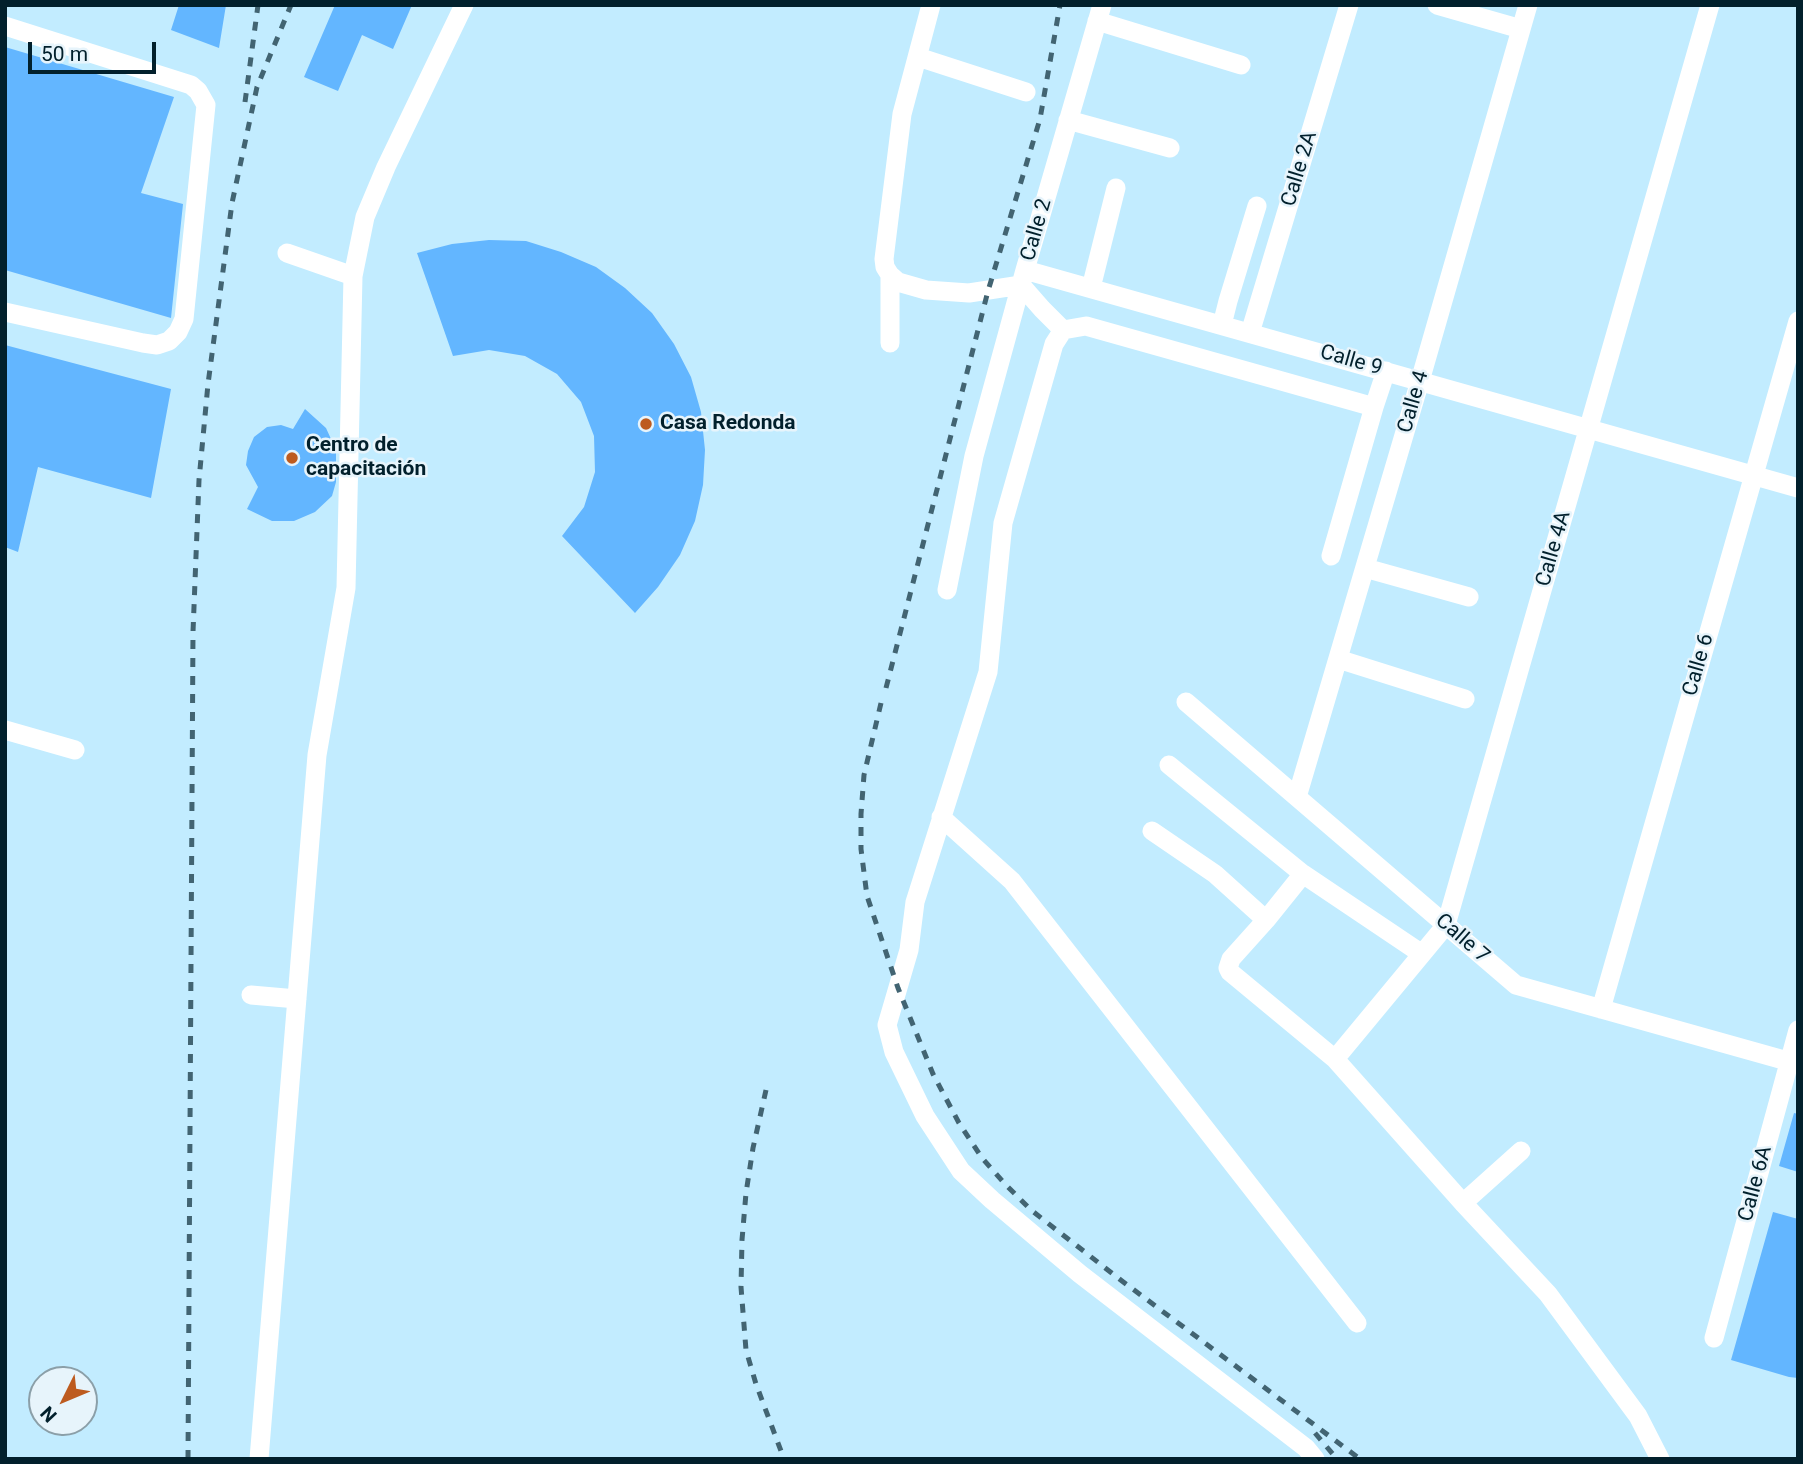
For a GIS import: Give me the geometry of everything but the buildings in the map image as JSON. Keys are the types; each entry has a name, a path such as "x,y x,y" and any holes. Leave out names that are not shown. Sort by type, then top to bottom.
{"street":[{"path":"259,1459 317,755 346,588 353,276 365,218 386,166 464,5"},
{"path":"931,5 902,114 885,267 898,282 926,290 969,293 1023,278 1042,309 1063,330"},
{"name":"Calle 2A","path":"1251,333 1349,5"},
{"path":"1437,5 1521,29"},
{"name":"Calle 4","path":"1297,797 1528,5"},
{"name":"Calle 4A","path":"1335,1059 1446,925 1710,5"},
{"path":"1100,13 1241,65"},
{"name":"Calle 2","path":"947,590 974,456 1100,13"},
{"path":"5,26 191,85 206,105 184,319 178,332 169,341 157,345 5,312"},
{"path":"918,57 1026,92"},
{"path":"1069,120 1170,148"},
{"path":"1091,288 1116,188"},
{"path":"1222,325 1257,206"},
{"path":"287,253 353,276"},
{"path":"890,275 890,343"},
{"name":"Calle 9","path":"1023,278 1091,288 1798,488"},
{"name":"Calle 6","path":"1601,1009 1798,321"},
{"path":"1063,330 1086,326 1374,407"},
{"path":"1063,330 1055,344 1003,523 988,672 915,902 909,950 887,1025 894,1052 925,1116 961,1171 1080,1274 1306,1448 1315,1459"},
{"path":"1331,555 1386,371"},
{"path":"1365,568 1469,597"},
{"path":"1338,659 1465,699"},
{"name":"Calle 7","path":"1186,702 1516,985 1793,1063"},
{"path":"5,730 75,750"},
{"path":"1169,765 1303,874 1422,954"},
{"path":"942,817 1012,881 1357,1323"},
{"path":"1152,831 1215,874 1266,920"},
{"path":"1303,874 1231,959 1228,968 1230,972 1335,1059 1548,1294 1638,1416 1660,1459"},
{"path":"251,995 297,999"},
{"name":"Calle 6A","path":"1714,1338 1793,1063 1798,1030"},
{"path":"1463,1203 1521,1151"}],"railway":[{"path":"245,102 258,5"},
{"path":"188,1459 193,632 199,480 208,384 232,203 257,87 291,5"},
{"path":"886,688 988,291 1040,119 1060,5"},
{"path":"881,703 864,775 861,814 861,849 867,896 898,988 933,1074 959,1123 982,1158 1031,1210 1360,1459"},
{"path":"766,1090 746,1193 741,1287 746,1350 784,1459"},
{"path":"1315,1433 1337,1459"}],"place":[{"name":"Casa Redonda","path":"646,424"},
{"name":"Centro de capacitación","path":"292,458"}]}
